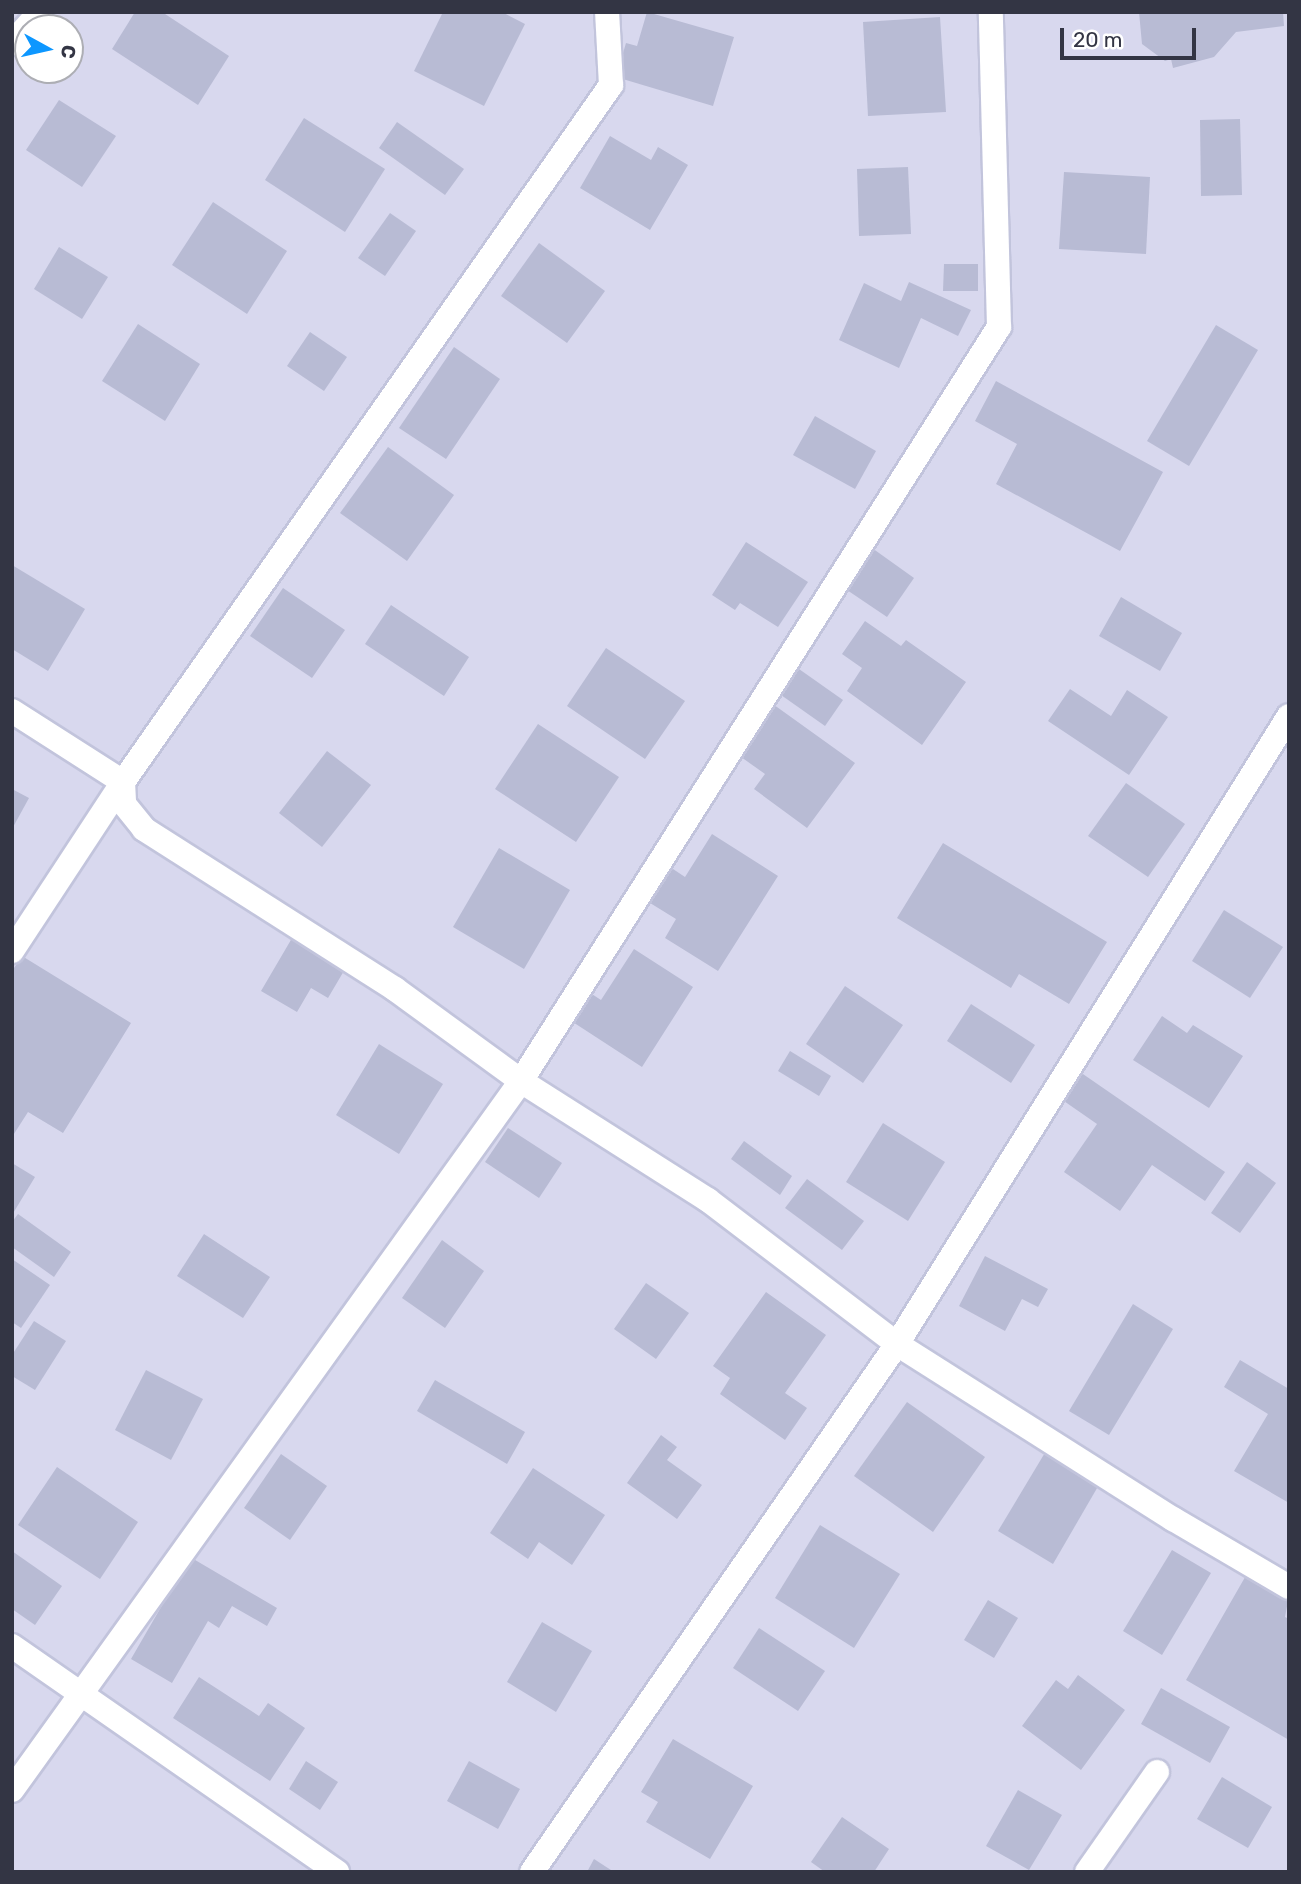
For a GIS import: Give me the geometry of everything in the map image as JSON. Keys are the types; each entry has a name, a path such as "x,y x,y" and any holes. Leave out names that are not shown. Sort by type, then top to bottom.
{"lane":[{"path":"12,43 40,12"},
{"path":"12,951 123,782 611,85 607,12"},
{"path":"12,1790 521,1081 999,327 991,12"},
{"path":"12,711 123,782"},
{"path":"532,1872 897,1344 1289,716"},
{"path":"123,782 124,804 144,829 395,989 521,1081 708,1200 897,1344 1161,1511 1289,1587"},
{"path":"12,1646 337,1872"},
{"path":"1087,1872 1157,1772"}],"shaded area":[{"path":"12,12 1289,12 1289,1872 12,1872"}],"building":[{"path":"135,12 162,12 229,56 198,105 112,49"},
{"path":"443,12 502,12 525,24 484,106 414,71"},
{"path":"647,12 734,37 713,106 616,77 626,43 637,46"},
{"path":"1139,12 1283,12 1284,26 1236,32 1214,57 1173,68 1171,59 1165,61 1142,44"},
{"path":"940,17 946,112 868,116 863,22"},
{"path":"59,100 116,136 82,187 26,150"},
{"path":"304,118 385,169 345,232 265,180"},
{"path":"1240,119 1242,195 1201,196 1200,120"},
{"path":"397,122 464,169 445,195 379,148"},
{"path":"610,136 651,160 658,147 688,165 650,230 580,188"},
{"path":"908,167 911,234 859,236 857,169"},
{"path":"1064,172 1150,177 1146,254 1059,249"},
{"path":"213,202 287,251 247,314 172,265"},
{"path":"390,213 416,231 385,276 358,258"},
{"path":"539,243 605,291 567,343 501,296"},
{"path":"59,247 108,277 82,319 34,289"},
{"path":"944,264 978,264 978,291 943,291"},
{"path":"909,282 971,310 958,336 921,318 899,368 839,340 864,283 901,301"},
{"path":"138,324 200,364 165,421 102,381"},
{"path":"1216,325 1258,350 1189,466 1147,441"},
{"path":"310,332 347,357 324,391 287,366"},
{"path":"454,347 500,379 446,459 399,428"},
{"path":"996,381 1163,472 1120,551 996,484 1017,444 975,421"},
{"path":"815,416 876,451 855,489 793,455"},
{"path":"388,447 454,495 407,561 340,513"},
{"path":"746,542 808,582 778,627 740,603 735,610 712,595"},
{"path":"872,548 914,578 887,617 844,588"},
{"path":"12,565 85,609 48,671 12,649"},
{"path":"283,588 345,630 312,678 250,636"},
{"path":"1121,597 1182,633 1160,671 1099,636"},
{"path":"391,605 469,657 444,696 365,644"},
{"path":"865,621 901,646 906,640 966,682 922,745 847,691 862,668 842,654"},
{"path":"606,648 685,701 645,759 567,706"},
{"path":"799,669 843,700 825,726 781,695"},
{"path":"1070,689 1111,716 1127,690 1168,717 1129,775 1048,721"},
{"path":"770,702 855,763 807,828 754,789 765,774 734,752"},
{"path":"538,724 619,777 576,842 495,789"},
{"path":"327,751 371,785 322,847 279,813"},
{"path":"1126,783 1185,824 1148,877 1088,836"},
{"path":"12,789 29,798 12,829"},
{"path":"712,834 778,876 718,971 665,938 676,919 642,898 664,863 685,877"},
{"path":"943,843 1107,942 1069,1004 1019,974 1011,988 897,918"},
{"path":"499,848 570,890 524,969 453,927"},
{"path":"1224,910 1283,947 1250,998 1192,961"},
{"path":"295,933 348,964 328,998 311,988 297,1012 261,991"},
{"path":"634,949 693,987 642,1067 562,1015 581,987 601,1000"},
{"path":"22,956 131,1023 63,1133 28,1112 12,1137 12,971"},
{"path":"845,986 903,1025 863,1083 806,1044"},
{"path":"971,1004 1035,1045 1011,1083 947,1041"},
{"path":"1162,1016 1187,1033 1193,1025 1243,1056 1209,1108 1133,1060"},
{"path":"379,1044 443,1084 399,1154 336,1115"},
{"path":"790,1051 831,1076 819,1096 778,1071"},
{"path":"1080,1072 1225,1172 1205,1201 1152,1165 1120,1211 1064,1172 1097,1124 1061,1099"},
{"path":"883,1123 945,1162 908,1221 846,1182"},
{"path":"508,1128 562,1163 539,1198 485,1162"},
{"path":"744,1141 792,1176 780,1195 731,1159"},
{"path":"1247,1162 1276,1183 1240,1233 1211,1213"},
{"path":"12,1163 35,1177 12,1215"},
{"path":"807,1179 864,1221 842,1250 785,1208"},
{"path":"18,1214 71,1252 54,1277 12,1247 12,1222"},
{"path":"204,1234 270,1277 243,1318 177,1276"},
{"path":"442,1240 484,1271 445,1328 402,1298"},
{"path":"985,1256 1048,1289 1038,1307 1022,1299 1005,1331 959,1306"},
{"path":"12,1259 50,1285 21,1328 12,1322"},
{"path":"646,1283 689,1313 656,1359 614,1329"},
{"path":"766,1292 826,1335 785,1393 807,1408 785,1440 720,1394 730,1378 713,1366"},
{"path":"1133,1304 1173,1329 1109,1435 1069,1411"},
{"path":"34,1321 66,1341 35,1390 12,1376 12,1355"},
{"path":"1240,1360 1289,1389 1289,1503 1234,1471 1268,1414 1224,1387"},
{"path":"146,1370 203,1399 171,1460 115,1430"},
{"path":"435,1380 525,1432 507,1464 417,1411"},
{"path":"907,1402 985,1457 933,1532 854,1476"},
{"path":"661,1435 677,1447 667,1460 702,1485 677,1519 627,1483"},
{"path":"1046,1451 1100,1483 1053,1564 998,1531"},
{"path":"281,1454 327,1486 290,1540 244,1508"},
{"path":"57,1467 138,1522 100,1579 18,1525"},
{"path":"533,1468 605,1515 572,1565 539,1542 528,1559 490,1533"},
{"path":"820,1525 900,1574 854,1648 775,1598"},
{"path":"1172,1550 1211,1573 1162,1655 1123,1631"},
{"path":"12,1551 62,1586 35,1625 12,1609"},
{"path":"190,1557 277,1608 267,1626 232,1606 219,1628 208,1621 172,1683 131,1659"},
{"path":"1248,1572 1289,1596 1285,1617 1289,1619 1289,1740 1186,1680"},
{"path":"988,1600 1018,1618 994,1658 964,1640"},
{"path":"542,1622 592,1651 556,1712 507,1682"},
{"path":"759,1628 825,1671 798,1711 733,1668"},
{"path":"1078,1675 1125,1710 1081,1770 1022,1726 1056,1680 1068,1689"},
{"path":"199,1677 259,1716 268,1703 305,1728 270,1781 173,1718"},
{"path":"1161,1688 1230,1727 1210,1763 1141,1724"},
{"path":"673,1739 753,1786 710,1859 646,1822 658,1802 641,1792"},
{"path":"306,1761 338,1782 320,1810 289,1789"},
{"path":"469,1761 520,1789 498,1829 447,1801"},
{"path":"1222,1777 1272,1807 1248,1848 1197,1819"},
{"path":"1018,1790 1062,1815 1029,1870 986,1846"},
{"path":"842,1817 889,1849 874,1872 825,1872 811,1862"},
{"path":"594,1859 614,1872 587,1872"}]}
